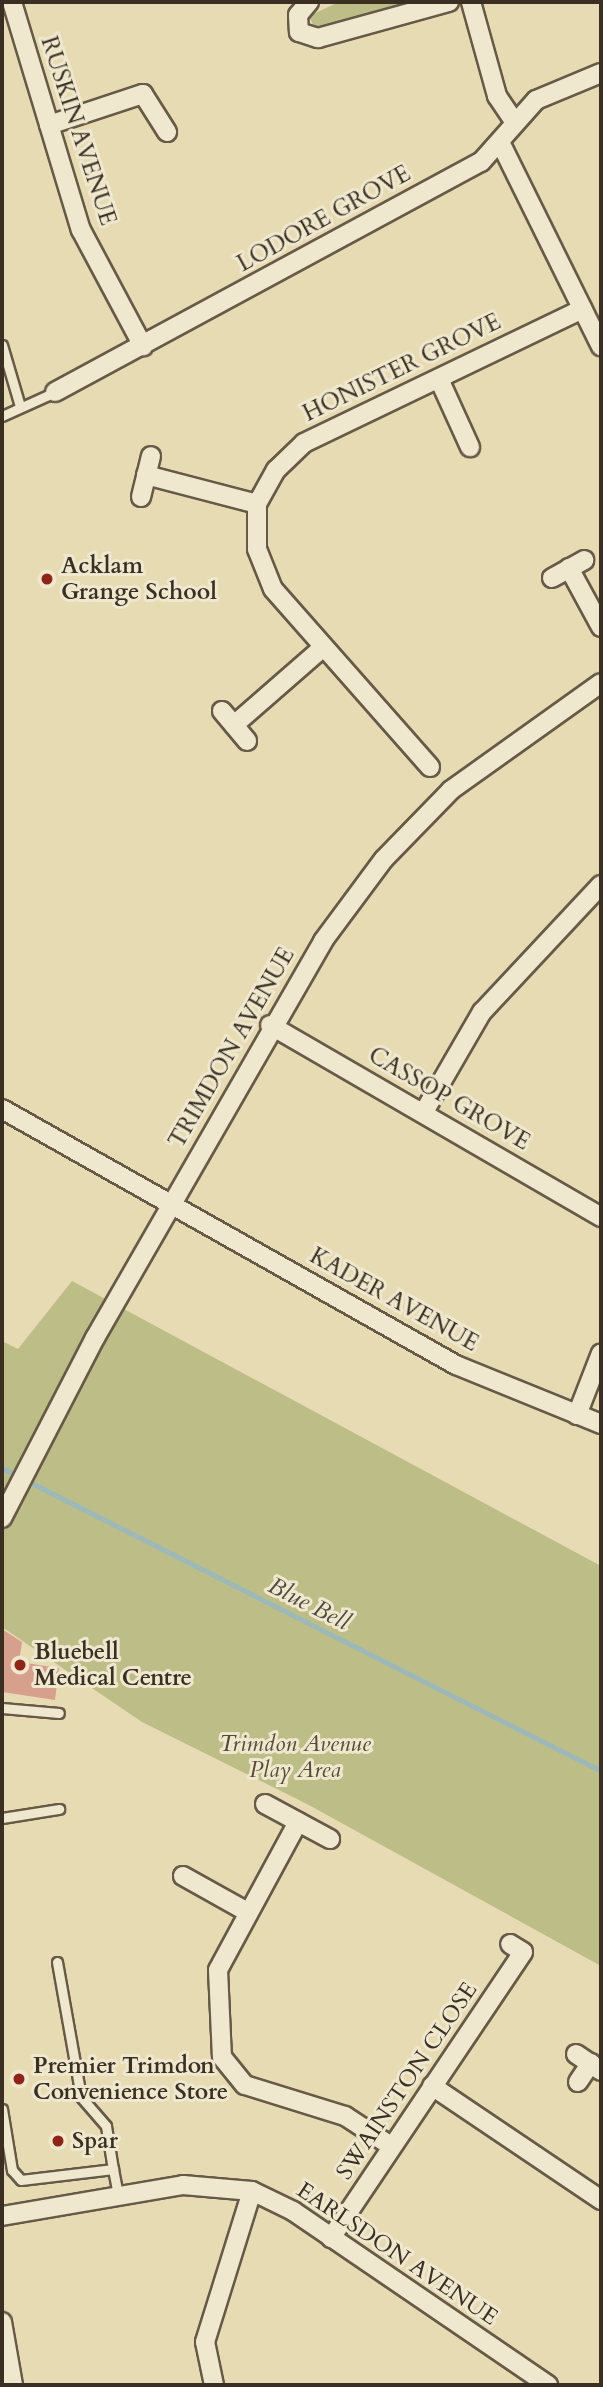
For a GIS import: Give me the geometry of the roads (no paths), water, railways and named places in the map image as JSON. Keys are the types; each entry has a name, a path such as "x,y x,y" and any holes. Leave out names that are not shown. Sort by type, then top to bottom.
{"street":[{"name":"RUSKIN AVENUE","path":"12,2 81,230 143,346"},
{"path":"309,2 298,15 299,32 318,38 449,2"},
{"path":"471,2 497,96 515,123"},
{"name":"LODORE GROVE","path":"55,392 481,162 536,100 601,73"},
{"path":"50,125 143,94 167,132"},
{"path":"500,142 601,346"},
{"name":"HONISTER GROVE","path":"430,767 321,649 273,589 257,550 257,504 276,470 304,443 583,309"},
{"path":"439,379 470,447"},
{"path":"141,497 151,456"},
{"path":"146,475 257,504"},
{"path":"552,578 577,564 601,627"},
{"path":"247,741 228,718 321,649"},
{"name":"TRIMDON AVENUE","path":"2,1518 270,1025 384,859 451,789 601,683"},
{"path":"425,1112 482,1012 601,884"},
{"name":"CASSOP GROVE","path":"270,1025 425,1112 601,1217"},
{"name":"KADER AVENUE","path":"2,1109 456,1365 601,1424"},
{"path":"577,1415 601,1353"},
{"path":"265,1804 330,1839"},
{"path":"298,1822 246,1911 216,1986 228,2072 245,2085 357,2122 391,2146"},
{"path":"183,1875 246,1911"},
{"name":"SWAINSTON CLOSE","path":"331,2238 523,1952"},
{"path":"578,2082 590,2063"},
{"path":"432,2086 601,2200"},
{"name":"EARLSDON AVENUE","path":"2,2216 183,2185 252,2191 331,2238 548,2385"},
{"path":"214,2385 205,2357 207,2333 252,2191"},
{"path":"2,2322 13,2385"}],"lane":[{"path":"2,345 20,406"},
{"path":"2,416 55,392"},
{"path":"2,1708 59,1713"},
{"path":"2,1818 59,1809"},
{"path":"57,1962 81,2097 106,2126 118,2195"},
{"path":"2,2109 12,2170 21,2180 113,2169"}],"waterway":[{"name":"Blue Bell","path":"2,1468 601,1771"}],"place":[{"name":"Acklam Grange School","path":"47,579"},
{"name":"Bluebell Medical Centre","path":"20,1665"},
{"name":"Premier Trimdon Convenience Store","path":"19,2079"},
{"name":"Spar","path":"58,2141"}],"park label":[{"name":"Trimdon Avenue Play Area","path":"295,1757"}]}
